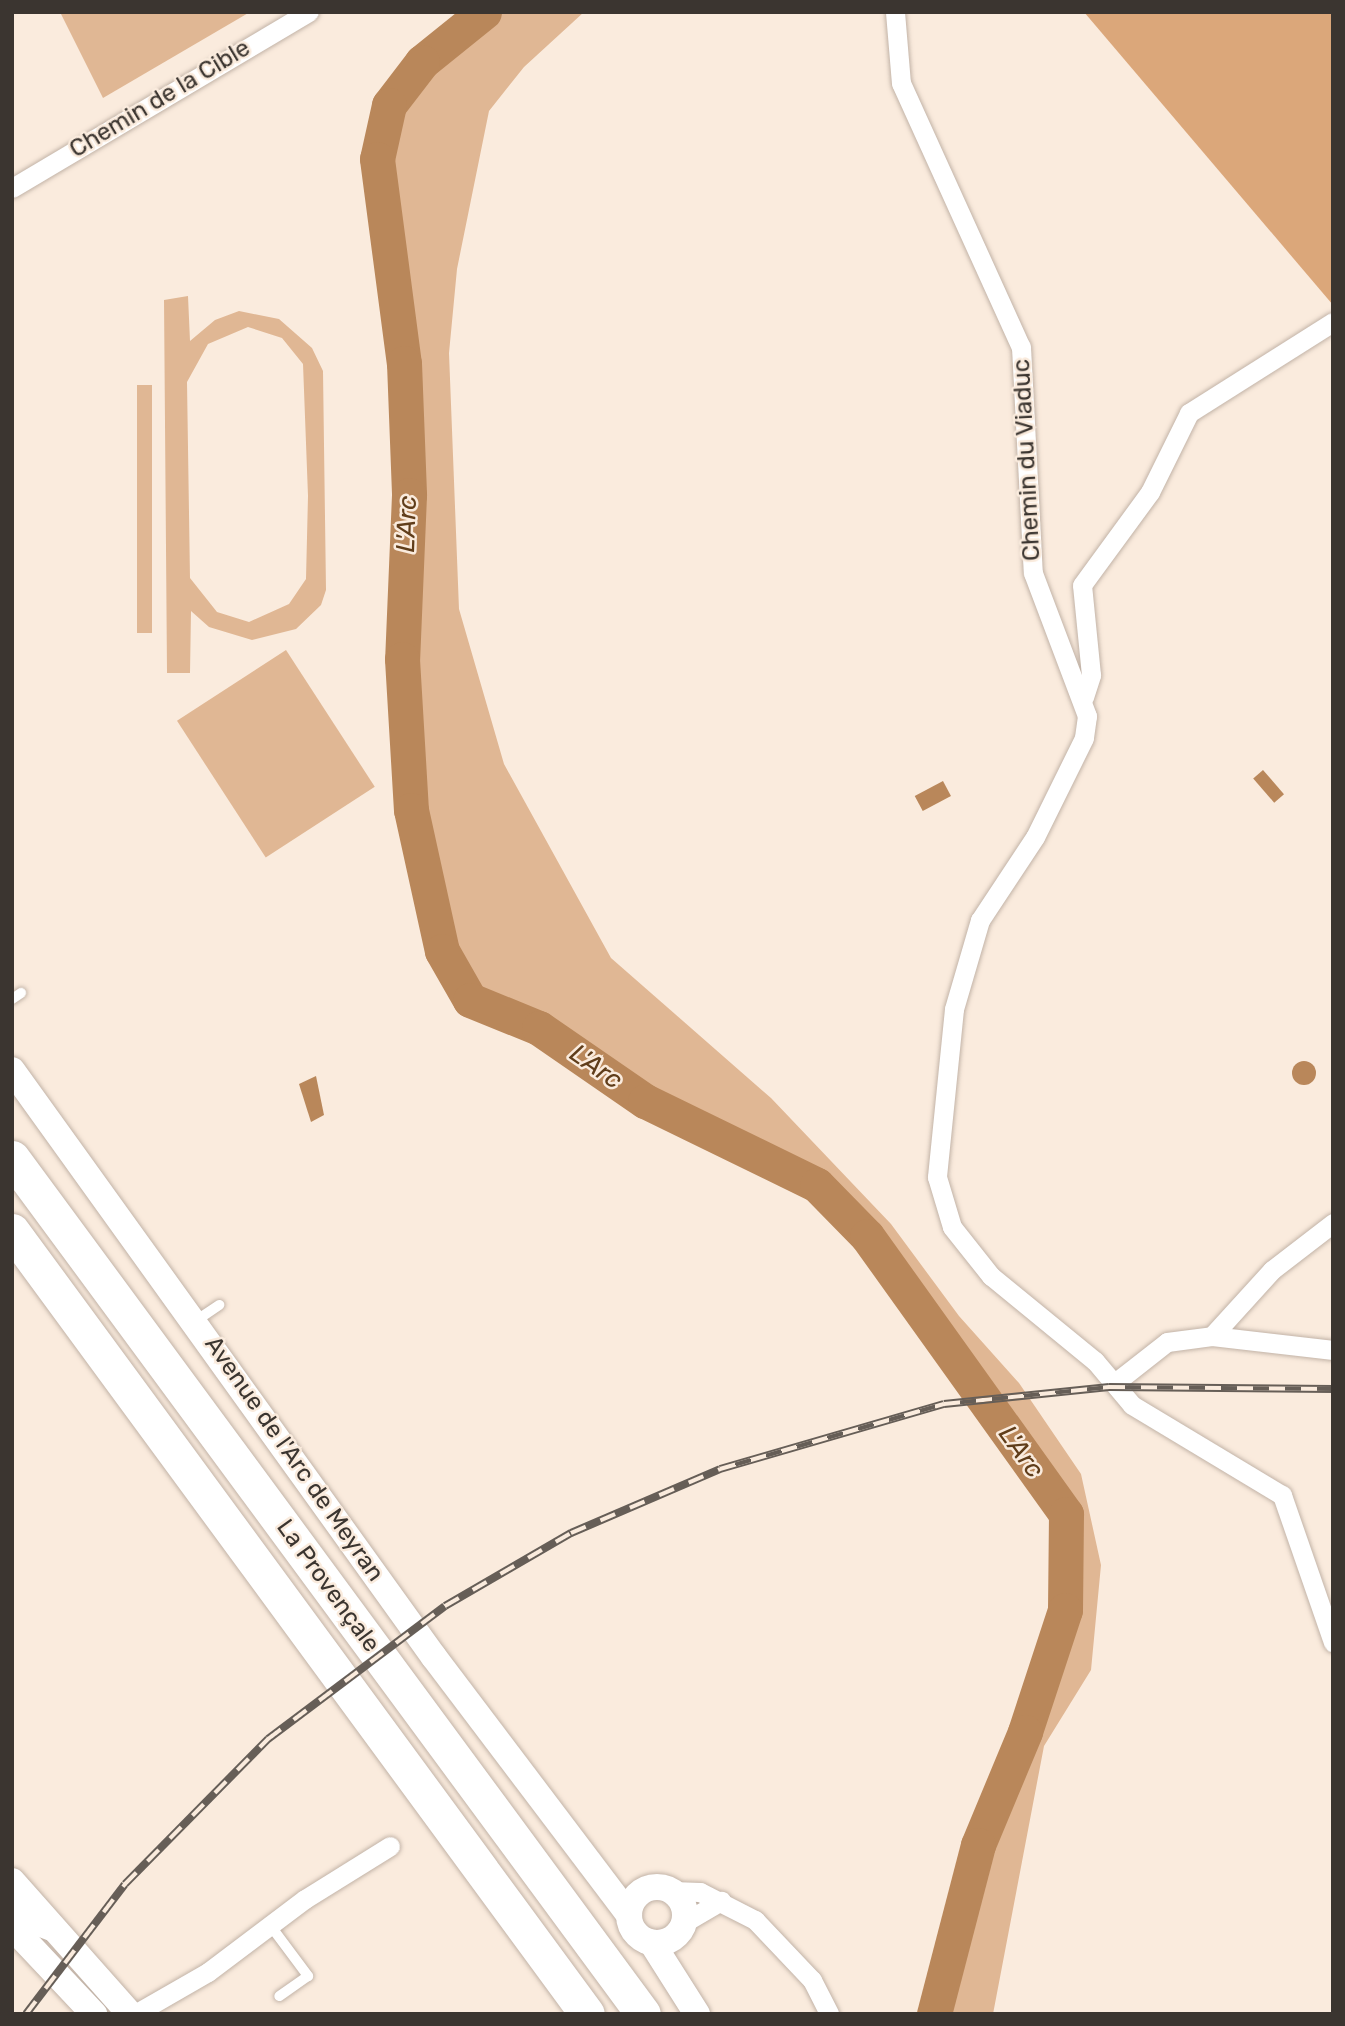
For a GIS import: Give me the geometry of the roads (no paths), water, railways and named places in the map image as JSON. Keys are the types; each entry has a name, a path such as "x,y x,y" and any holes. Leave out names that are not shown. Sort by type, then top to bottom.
{"highway":[{"name":"La Provençale","path":"12,1158 643,2014"},
{"name":"La Provençale","path":"12,1231 587,2014"}],"main road":[{"name":"Avenue de l'Arc de Meyran","path":"12,1070 197,1320 418,1636 629,1915"},
{"name":"Avenue de l'Arc de Meyran","path":"576,1846 659,1890"},
{"path":"12,1881 64,1935 130,2014"},
{"path":"672,1978 684,1905 659,1890 629,1915 635,1933 652,1943 672,1978 697,2014"},
{"path":"13,1925 94,2014"},
{"path":"652,1943 682,1928"}],"street":[{"name":"Chemin de la Cible","path":"12,188 309,12"},
{"name":"Chemin du Viaduc","path":"895,12 901,83 1021,347 1033,573 1084,697 1084,738 1035,837 980,920 954,1009 937,1177 952,1227 991,1276 1116,1382 1132,1405 1164,1429 1282,1495 1333,1642"},
{"path":"1084,697 1091,675 1082,584 1150,492 1189,413 1333,322"},
{"path":"1212,1336 1272,1270 1333,1223"},
{"path":"1116,1382 1167,1342 1212,1336 1333,1350"},
{"path":"135,2014 208,1972 270,1925 390,1846"},
{"path":"659,1890 700,1892 755,1920 813,1980 829,2014"},
{"path":"682,1928 721,1901"},
{"path":"13,1925 64,1935"}],"lane":[{"path":"197,1320 219,1305"},
{"path":"270,1925 308,1976 279,1996"}],"waterway":[{"name":"L'Arc","path":"484,12 422,62 389,105 377,159 404,363 409,495 402,659 411,810 442,951 470,1000 539,1028 645,1101 817,1185 867,1236 1066,1514 1065,1610 1025,1732 978,1845 934,2014"}],"railway":[{"path":"26,2014 125,1884 268,1739 445,1606 571,1533 720,1469 944,1404 1109,1387 1333,1389"}]}
